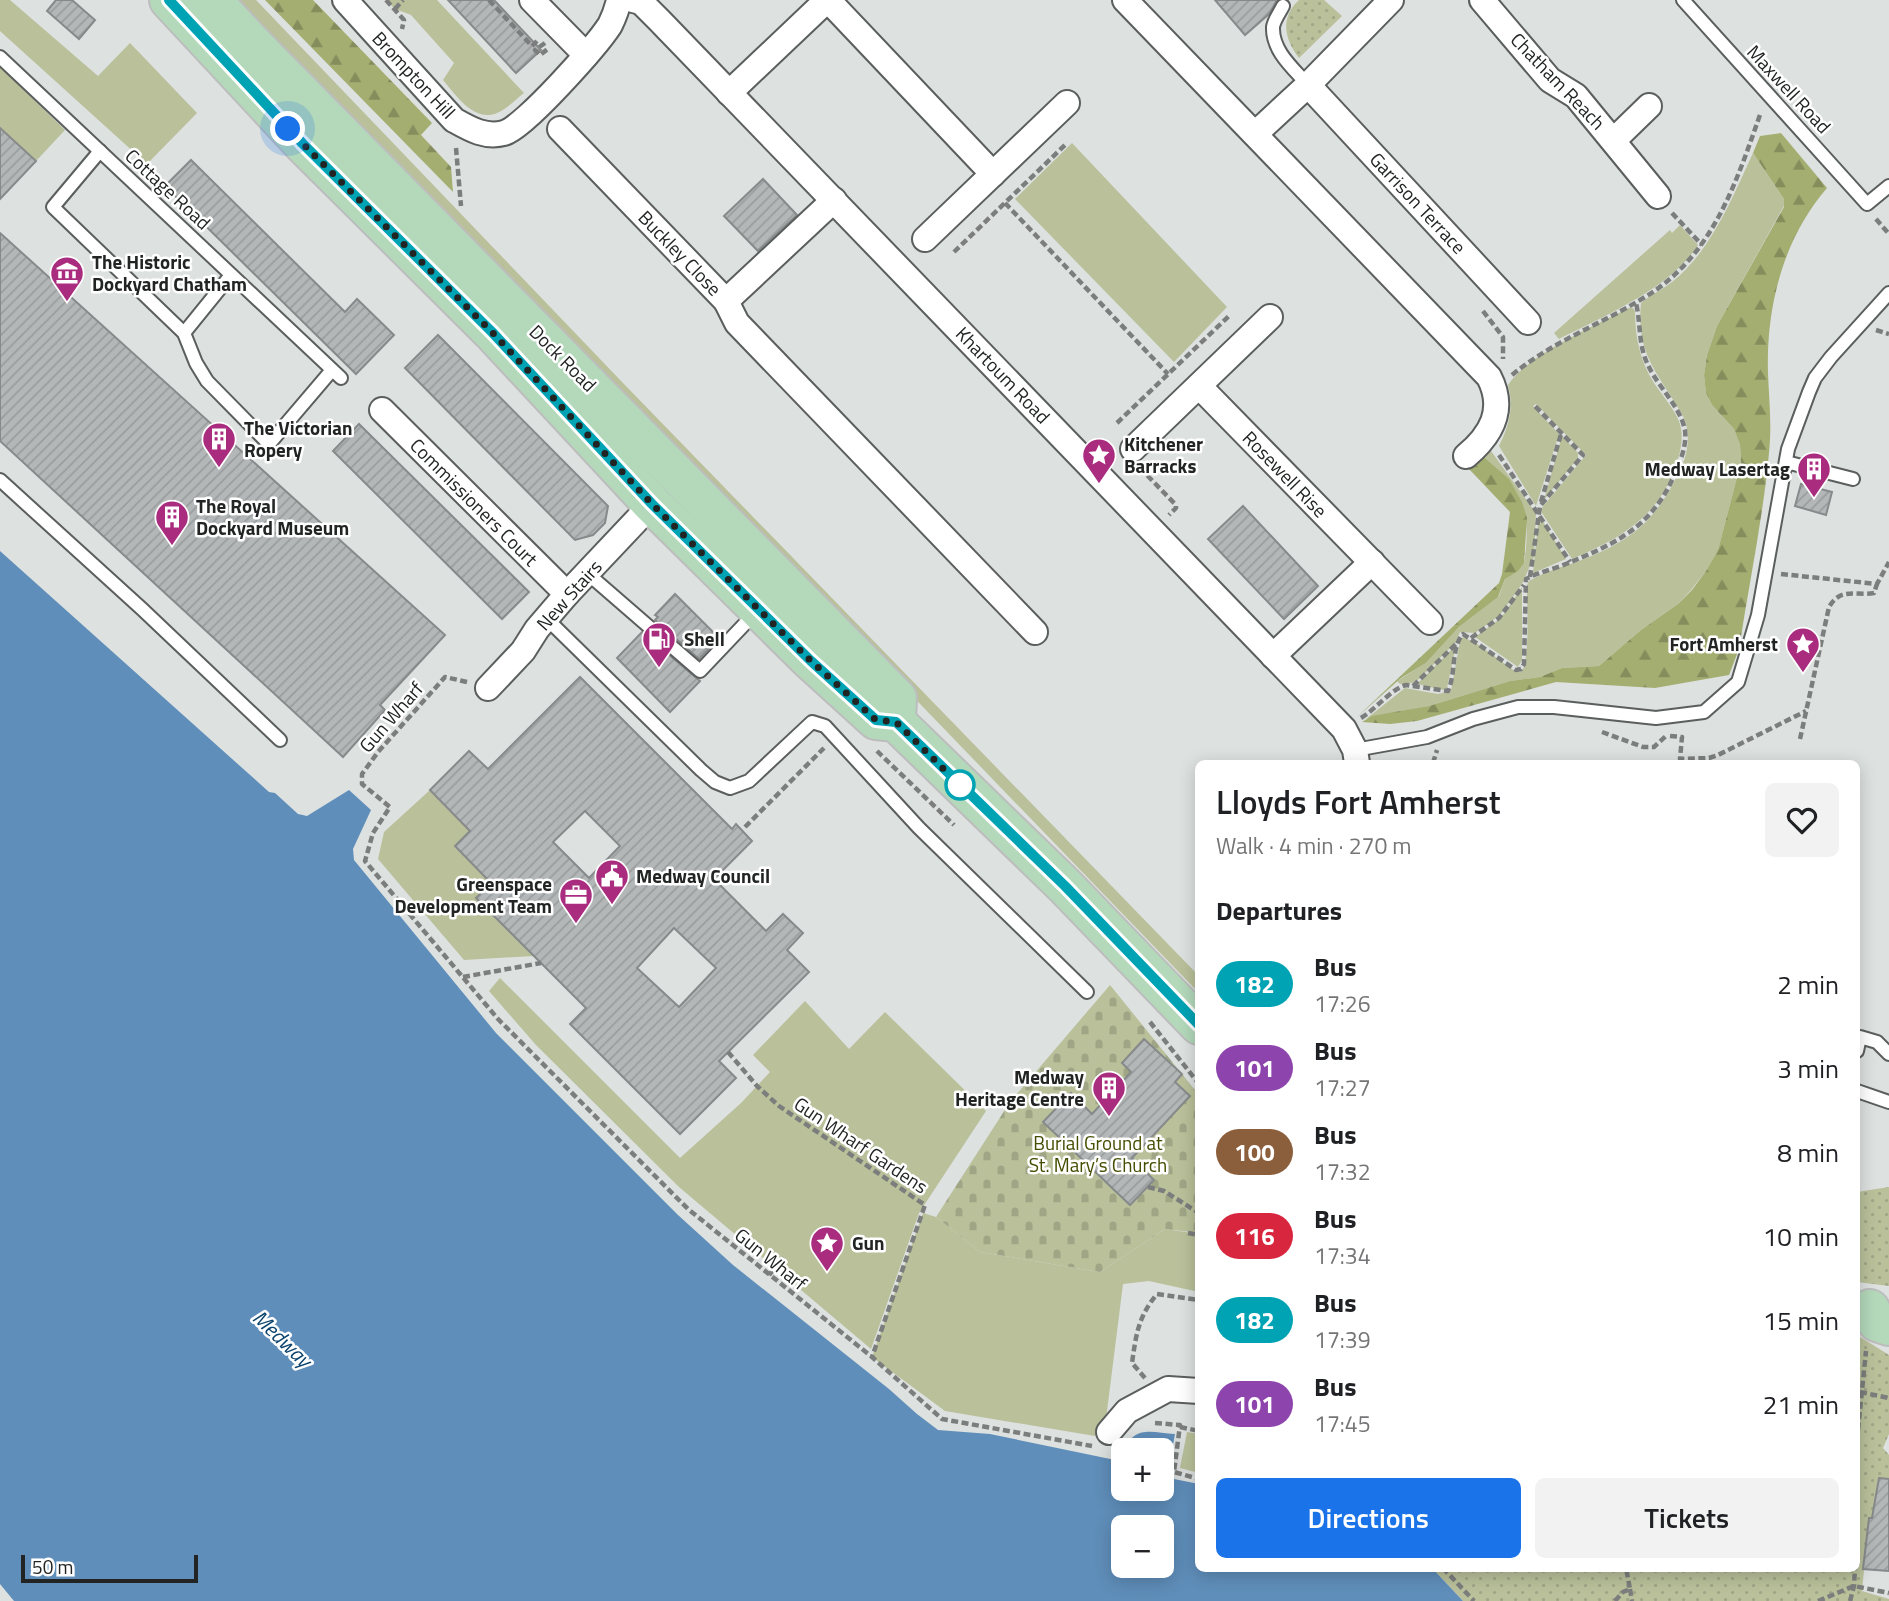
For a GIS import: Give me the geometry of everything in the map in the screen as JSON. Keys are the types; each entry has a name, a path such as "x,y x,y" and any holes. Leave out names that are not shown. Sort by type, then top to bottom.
{"main road":[{"name":"Dock Road","path":"169,0 303,144 492,332 652,504 758,610 876,720 886,737 1065,886 1195,1021"},
{"name":"Dock Road","path":"212,0 897,698 886,737"},
{"path":"652,504 681,477"},
{"path":"758,610 785,583"}],"street":[{"name":"Brompton Hill","path":"345,0 454,120 472,131 493,135 508,132 527,117 586,55 610,25 619,0"},
{"name":"Khartoum Road","path":"633,0 645,6 1273,656 1352,747"},
{"path":"729,93 827,0 993,174"},
{"path":"1125,0 1490,381 1494,416 1486,438 1466,456"},
{"path":"1255,134 1308,85 1391,0"},
{"name":"Chatham Reach","path":"1482,0 1550,79 1576,96 1658,196"},
{"path":"542,11 586,55"},
{"name":"Garrison Terrace","path":"1308,85 1528,322"},
{"path":"925,239 1067,103"},
{"path":"1614,140 1648,106"},
{"name":"Buckley Close","path":"560,130 726,301 834,200"},
{"path":"726,301 737,323 1035,632"},
{"path":"1132,449 1270,317"},
{"name":"Rosewell Rise","path":"1199,386 1430,622"},
{"name":"Commissioners Court","path":"382,410 567,594"},
{"name":"New Stairs","path":"488,688 523,651 567,594 652,504"},
{"path":"1273,656 1372,562"},
{"path":"1108,1432 1127,1411 1168,1389 1195,1391"}],"lane":[{"name":"Maxwell Road","path":"1683,0 1867,204 1889,186"},
{"path":"1283,6 1273,24 1275,42 1284,58 1308,85"},
{"name":"Cottage Road","path":"0,57 336,374 269,444 207,382 184,333"},
{"path":"100,151 53,207 184,333 232,275"},
{"path":"1352,747 1427,737 1473,719 1518,707 1554,707 1656,718 1704,712 1738,682 1758,615 1788,449 1815,378 1860,323 1889,293"},
{"path":"1786,462 1853,479"},
{"path":"0,481 142,609 280,740"},
{"path":"587,573 700,671 758,610"},
{"path":"547,619 701,770 730,788 749,780 811,722 825,726 919,828 1087,992"},
{"path":"1860,1037 1877,1042 1889,1054"},
{"path":"1860,1092 1889,1102"}],"path":[{"path":"395,9 403,0"},
{"path":"489,0 532,46 542,11"},
{"path":"1490,381 1507,379 1550,346 1636,303 1676,275 1702,245 1728,199 1767,94"},
{"path":"454,120 461,206"},
{"path":"954,252 1065,145"},
{"path":"1658,196 1702,245"},
{"path":"1005,203 1168,373"},
{"path":"1882,226 1889,234"},
{"path":"1489,280 1480,290 1480,307 1503,337 1503,364 1490,381"},
{"path":"1413,686 1463,634 1516,670 1521,670 1524,664 1526,579 1621,539 1653,513 1669,488 1683,452 1685,437 1682,422 1655,380 1643,355 1636,303"},
{"path":"1117,423 1229,316"},
{"path":"1535,406 1583,455 1539,509"},
{"path":"1530,577 1537,542 1539,509 1562,433"},
{"path":"1486,438 1539,509 1570,562"},
{"path":"1149,478 1171,501"},
{"path":"1800,739 1833,599 1843,593 1874,593 1889,562"},
{"path":"1766,573 1877,584"},
{"path":"1471,638 1499,618 1525,584"},
{"path":"1352,747 1376,710 1398,688 1406,685 1448,691 1458,642"},
{"name":"Gun Wharf","path":"488,688 445,677 388,740 362,774 362,783 390,807 373,833 365,861 498,1019 678,1200 872,1357 942,1419 1108,1449 1108,1432"},
{"path":"1667,736 1682,737 1680,759 1709,758 1806,711"},
{"path":"1593,729 1643,747 1654,747 1667,736 1672,718"},
{"path":"746,827 835,737"},
{"path":"886,737 923,797 964,834"},
{"path":"1437,749 1450,746"},
{"path":"463,977 541,963"},
{"path":"1150,1022 1195,1079"},
{"name":"Gun Wharf Gardens","path":"728,1052 757,1086 779,1106 925,1205 872,1357"},
{"path":"1148,1187 1164,1191 1195,1210"},
{"path":"1188,1233 1195,1234"},
{"path":"769,1275 784,1258"},
{"path":"1159,1394 1132,1363 1144,1308 1157,1294 1195,1299"},
{"path":"1877,1321 1860,1392 1889,1398"},
{"path":"1108,1432 1133,1421 1180,1425 1195,1430"},
{"path":"1180,1427 1174,1472 1195,1478"},
{"path":"1447,1572 1474,1601"},
{"path":"1627,1572 1632,1601"},
{"path":"1850,1601 1855,1572"},
{"path":"1818,1601 1854,1586 1889,1593"},
{"path":"1615,1601 1630,1589"}],"green space":[{"path":"0,0 10,0 98,76 130,43 197,113 147,164 0,31"},
{"path":"229,0 256,0 623,383 1195,972 1195,989 678,453"},
{"path":"265,0 313,0 432,123 421,135 451,167 453,192"},
{"path":"386,0 437,0 524,93 497,113 489,115 473,111 443,80 454,63 411,15 395,9"},
{"path":"1299,0 1324,0 1342,16 1299,58 1290,43 1286,28 1289,14"},
{"path":"0,67 65,130 36,161 0,128"},
{"path":"1781,133 1827,188 1799,229 1788,252 1774,299 1768,348 1770,432 1766,477 1739,649 1729,675 1655,688 1556,682 1417,721 1390,724 1362,722 1372,716 1429,706 1510,681 1540,677 1562,668 1599,666 1641,630 1678,604 1706,571 1718,550 1741,462 1740,445 1734,429 1712,405 1706,393 1704,375 1707,355 1717,326 1784,207 1784,199 1753,153 1760,136"},
{"path":"1072,143 1227,307 1174,362 1015,199"},
{"path":"1753,153 1785,204 1717,326 1707,355 1704,375 1706,393 1712,405 1734,429 1740,445 1741,462 1718,550 1706,571 1678,604 1641,630 1599,666 1562,668 1540,677 1510,681 1429,706 1366,719 1405,688 1438,694 1451,691 1463,637 1476,643 1516,672 1522,671 1527,643 1529,581 1613,546 1639,528 1661,504 1682,465 1688,433 1684,418 1656,373 1645,349 1640,320 1641,303 1672,282 1699,255 1729,205"},
{"path":"1680,225 1698,245 1672,274 1635,300 1559,339 1554,333 1670,230 1672,233"},
{"path":"1629,308 1635,311 1637,339 1645,366 1678,419 1682,436 1679,454 1668,484 1648,513 1621,534 1572,559 1540,510 1586,455 1536,404 1533,406 1559,434 1536,506 1499,446 1510,416 1508,385 1517,374 1546,352"},
{"path":"1562,436 1578,453 1578,458 1544,500"},
{"path":"1491,451 1536,513 1534,557 1522,584 1500,615 1475,633 1460,632 1456,642 1419,679 1400,684 1397,681 1426,663 1459,627 1499,596 1505,579 1524,563 1527,530 1522,503 1508,480 1484,457"},
{"path":"1484,457 1509,479 1522,502 1527,518 1524,563 1518,571 1505,579 1498,597 1459,627 1426,663 1401,678 1356,718 1499,583 1510,512 1469,469"},
{"path":"1539,515 1566,559 1533,573"},
{"path":"1522,587 1522,660 1518,667 1475,637 1501,618"},
{"path":"1456,645 1447,688 1443,690 1417,684"},
{"path":"430,790 470,831 455,847 491,883 476,899 534,956 464,960 378,859 384,832"},
{"path":"500,978 680,1158 741,1103 770,1072 753,1055 805,1001 849,1049 885,1012 986,1111 919,1213 871,1349 679,1187 536,1045 489,991"},
{"name":"Burial Ground at St. Mary’s Church","path":"1110,985 1195,1090 1195,1233 1165,1229 1100,1272 980,1252 936,1217 1010,1102"},
{"path":"1889,1187 1889,1286 1860,1282 1860,1192"},
{"path":"923,1213 936,1217 980,1252 1100,1272 1165,1229 1195,1233 1195,1291 1149,1281 1123,1284 1105,1427 1095,1436 945,1411 872,1357"},
{"path":"1860,1337 1889,1355 1889,1434 1883,1448 1889,1455 1889,1507 1874,1507 1872,1518 1869,1519 1862,1591 1889,1601 1463,1601 1436,1572 1860,1572"},
{"path":"1187,1432 1195,1433 1195,1472 1180,1468"}],"water":[{"name":"Medway","path":"0,551 269,792 275,793 298,814 307,816 349,790 371,810 353,849 354,860 496,1033 678,1215 733,1265 938,1430 990,1434 1111,1459 1111,1501 1174,1501 1174,1479 1195,1483 1195,1572 1436,1572 1463,1601 14,1601 0,1584"},
{"path":"1144,1432 1175,1434 1174,1439 1132,1438"}],"building":[{"path":"56,0 72,0 95,20 79,39 47,11"},
{"path":"448,0 494,0 541,50 516,73"},
{"path":"1215,0 1277,0 1269,14 1245,35"},
{"path":"0,128 36,161 0,199"},
{"path":"191,160 345,312 357,299 394,335 356,374 165,186"},
{"path":"763,179 797,215 758,251 724,216"},
{"path":"0,233 445,635 380,705 385,710 343,757 0,441"},
{"path":"438,335 608,506 605,523 593,535 575,540 405,368"},
{"path":"359,424 529,592 502,619 333,451"},
{"name":"Medway Lasertag","path":"1801,484 1832,492 1826,515 1795,506"},
{"path":"1243,506 1318,586 1284,619 1208,539"},
{"path":"675,594 719,638 699,659 655,620 658,617 655,615"},
{"path":"642,632 700,681 670,712 617,658"},
{"name":"Medway Council","path":"580,677 732,829 736,824 752,841 714,879 766,931 783,914 803,933 787,950 809,972 719,1061 736,1078 680,1134 570,1024 586,1008 476,898 491,883 455,846 470,831 430,790 469,751 488,769","holes":["585,811 620,846 589,878 553,842","674,928 716,968 679,1007 637,968"]},
{"name":"Medway Heritage Centre","path":"1144,1039 1182,1074 1175,1082 1190,1096 1132,1158 1154,1180 1130,1205 1043,1122 1071,1093 1092,1114 1131,1072 1122,1063"},
{"path":"1879,1478 1889,1479 1889,1571 1863,1569 1869,1518 1872,1518"}],"bus line":[{"name":"182","path":"169,0 303,144 492,332 652,504 758,610 876,720 896,722 1065,886 1195,1021"}],"place":[{"name":"The Historic Dockyard Chatham","path":"67,303"},
{"name":"The Victorian Ropery","path":"219,469"},
{"name":"Kitchener Barracks","path":"1099,485"},
{"name":"Medway Lasertag","path":"1814,499"},
{"name":"The Royal Dockyard Museum","path":"172,547"},
{"name":"Shell","path":"659,669"},
{"name":"Fort Amherst","path":"1803,674"},
{"name":"Medway Council","path":"612,906"},
{"name":"Greenspace Development Team","path":"576,925"},
{"name":"Medway Heritage Centre","path":"1109,1118"},
{"name":"Gun","path":"827,1273"}],"route":[{"path":"288,129 492,332 652,504 758,610 876,720 896,722 960,785"}]}
